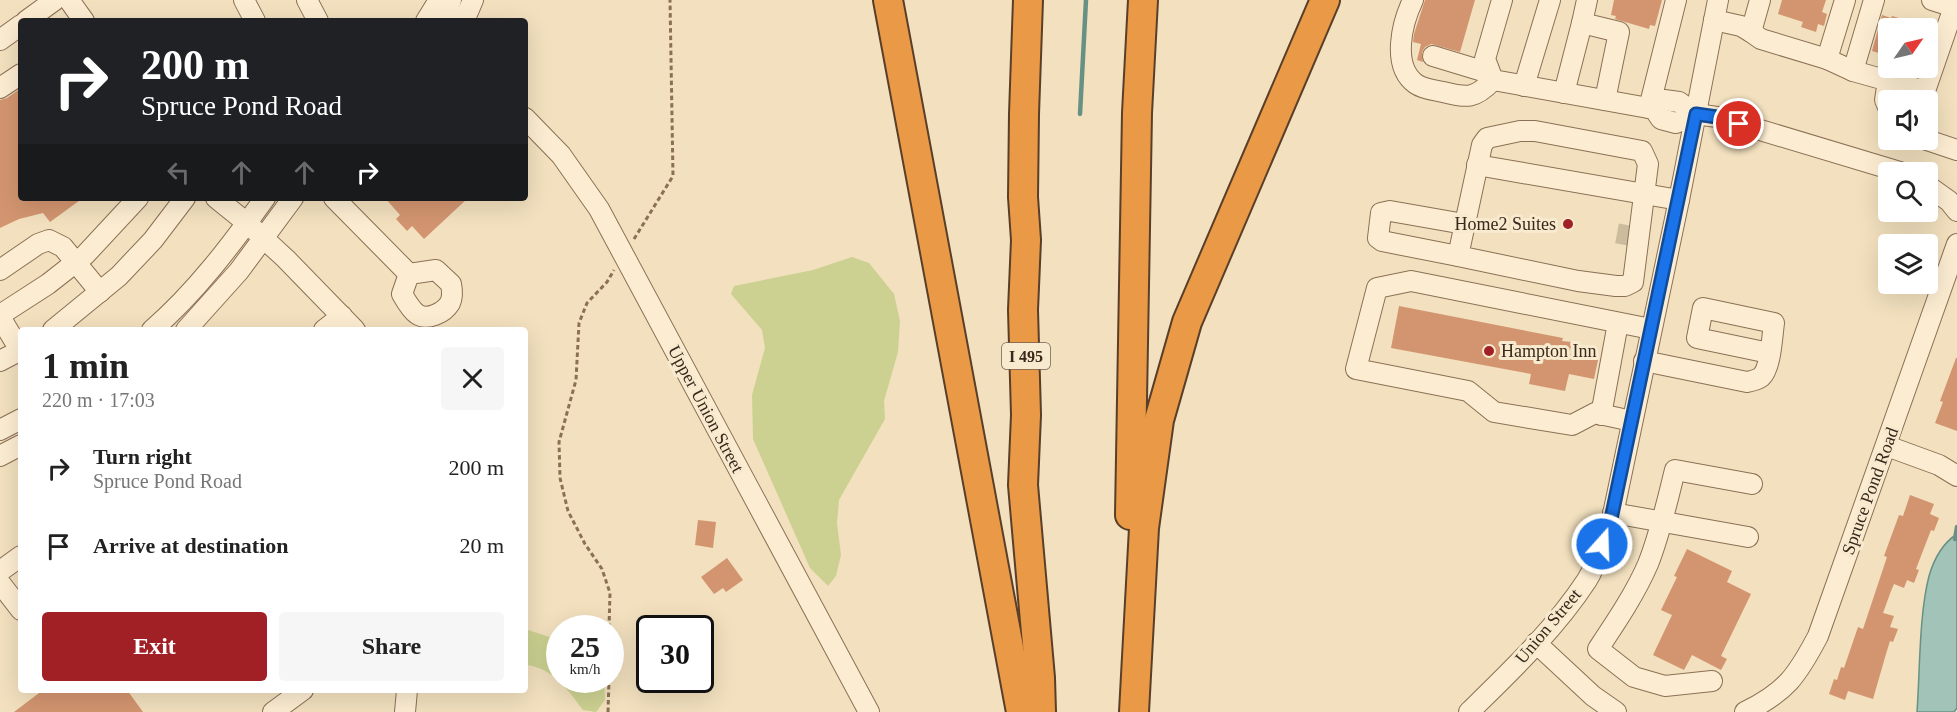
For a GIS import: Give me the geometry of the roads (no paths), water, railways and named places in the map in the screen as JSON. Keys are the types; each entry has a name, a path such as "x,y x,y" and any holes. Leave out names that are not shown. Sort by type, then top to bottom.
{"highway":[{"path":"888,0 1021,712"},
{"name":"I 495","path":"1028,0 1023,198 1026,240 1023,310 1026,415 1023,484 1041,712"},
{"path":"1134,712 1131,664 1133,604 1130,544 1133,287 1137,113 1143,0"},
{"path":"1134,712 1144,528 1159,420 1187,322 1325,0"}],"street":[{"path":"30,18 55,0"},
{"path":"69,0 82,18"},
{"path":"244,0 253,18"},
{"path":"307,0 316,18"},
{"path":"428,18 439,0"},
{"path":"446,18 451,0"},
{"path":"465,18 473,0"},
{"path":"1413,0 1402,27 1417,52 1524,86 1651,108 1661,119 1676,123 1696,114 1717,117 1878,165"},
{"path":"1417,52 1408,75 1422,87 1469,97 1482,92 1491,76 1485,59 1502,0"},
{"path":"1524,86 1550,0"},
{"path":"1564,93 1587,0"},
{"path":"1651,108 1676,0"},
{"name":"Union Street","path":"1469,712 1568,608 1598,557 1613,513 1679,200 1718,0"},
{"path":"1751,32 1760,0"},
{"path":"1827,59 1845,0"},
{"path":"1853,71 1874,0"},
{"path":"1714,20 1741,26 1761,39 1827,59 1853,71 1925,91 1955,7 1932,0"},
{"path":"1582,23 1619,32 1605,100"},
{"path":"0,40 18,27"},
{"path":"0,88 18,76"},
{"path":"1887,90 1888,81"},
{"name":"Upper Union Street","path":"528,121 574,171 599,209 869,712"},
{"path":"1458,256 1482,144 1487,138 1520,131 1535,131 1623,146 1642,151 1646,158 1644,199 1633,282 1625,286 1578,281 1382,241 1378,238 1381,213 1390,211 1464,224"},
{"path":"1938,144 1957,150"},
{"path":"1477,165 1644,199 1679,200"},
{"path":"1938,193 1949,201 1957,211"},
{"path":"1630,218 1644,199"},
{"path":"18,347 0,316 77,262 135,201"},
{"path":"57,327 119,276 153,240 183,201"},
{"path":"220,201 265,239 349,323"},
{"path":"155,327 190,294 248,223 263,201"},
{"path":"189,327 207,309 265,239 291,201"},
{"path":"337,201 409,274"},
{"path":"0,270 38,244 49,240 63,247 100,292"},
{"name":"Spruce Pond Road","path":"1745,712 1767,701 1789,683 1818,636 1957,244"},
{"path":"1625,245 1628,257 1636,262"},
{"path":"1632,421 1595,413 1572,425 1494,412 1468,391 1356,369 1377,288 1411,281 1651,329"},
{"path":"1601,415 1618,324"},
{"path":"0,362 18,351"},
{"path":"1644,361 1747,382 1759,379 1766,370 1769,353"},
{"path":"0,430 18,421"},
{"path":"1887,446 1939,465 1957,476"},
{"path":"0,456 18,447"},
{"path":"1712,681 1665,686 1634,676 1598,649 1626,606 1648,565 1675,470 1752,484"},
{"path":"1613,513 1748,537"},
{"path":"0,571 18,558"},
{"path":"0,583 18,606"},
{"path":"1536,643 1593,696 1616,712"},
{"path":"273,712 299,693"},
{"path":"405,712 407,693"}],"water":[{"path":"1957,534 1957,708 1954,712 1917,712 1922,625 1929,576 1940,552"}],"waterway":[{"path":"1080,114 1086,0"},
{"path":"1955,539 1957,527"}],"tunnel":[{"path":"1625,245 1630,218"}],"place":[{"name":"Home2 Suites","path":"1568,224"},
{"name":"Hampton Inn","path":"1489,351"}]}
